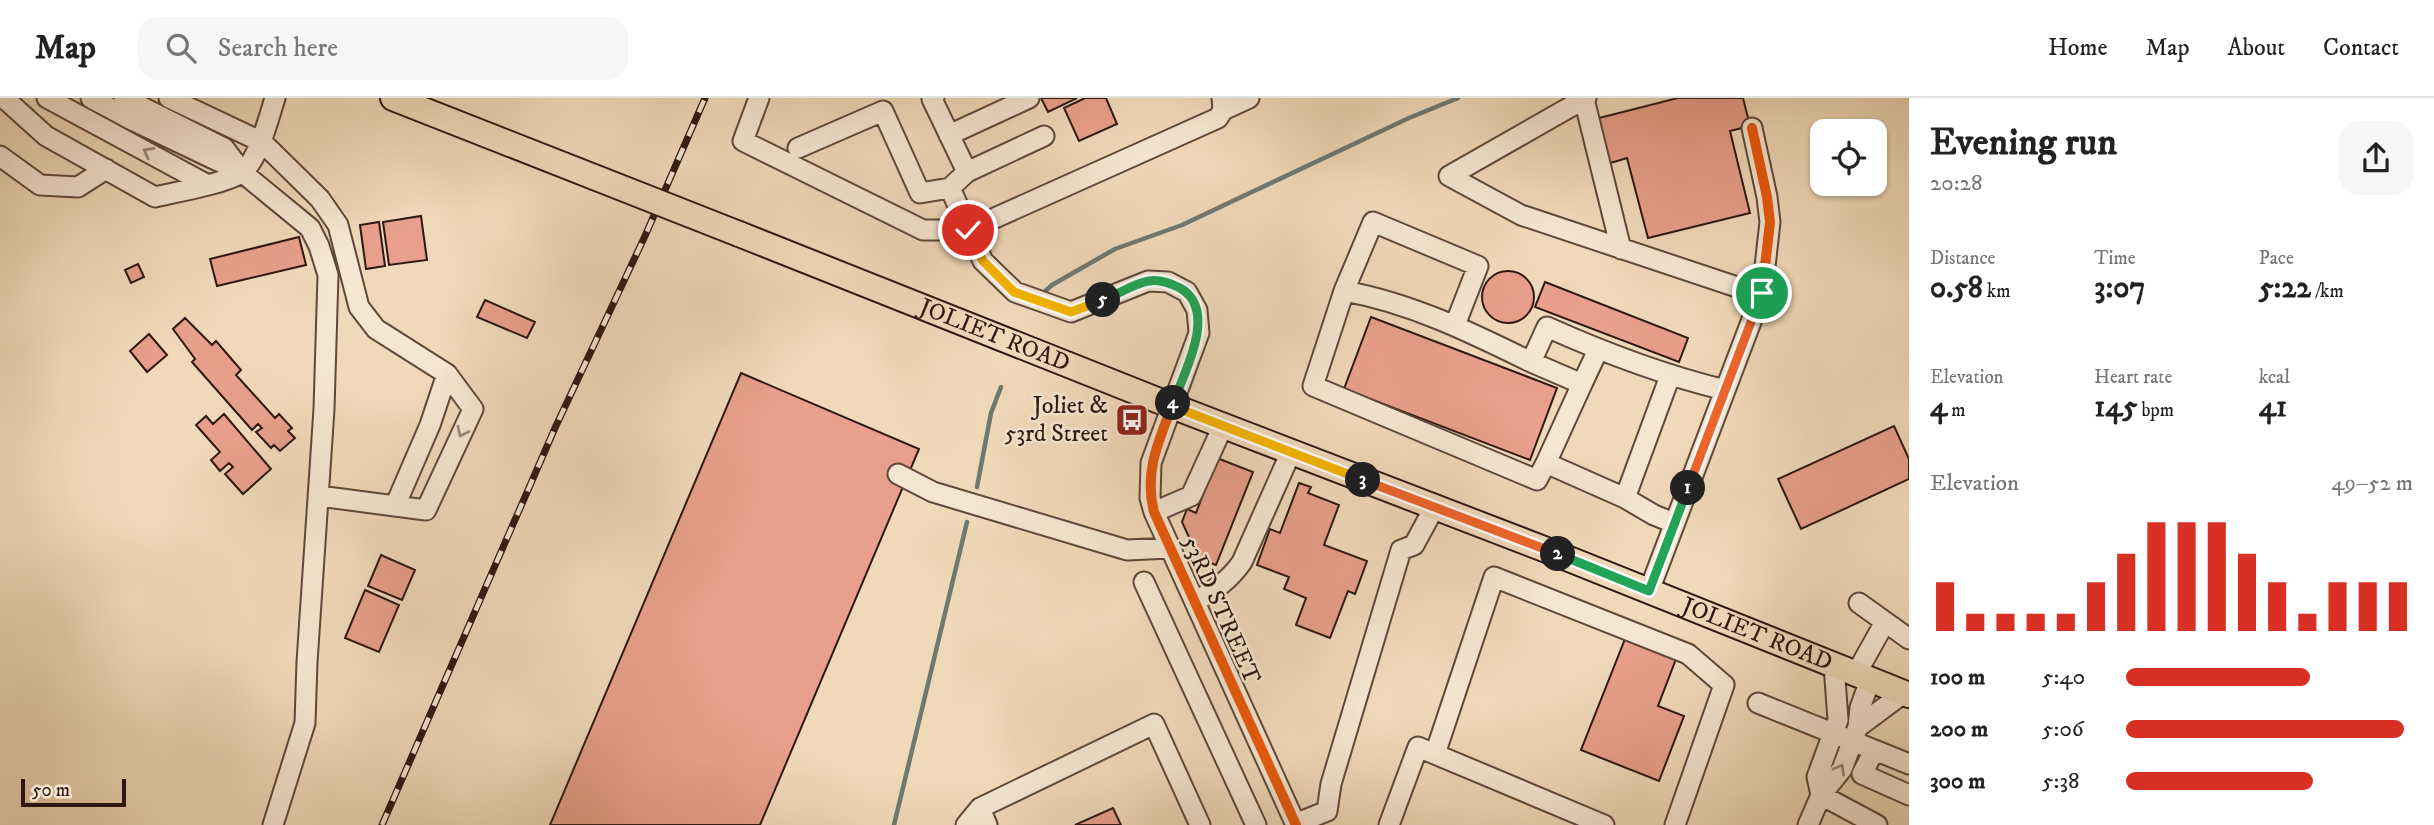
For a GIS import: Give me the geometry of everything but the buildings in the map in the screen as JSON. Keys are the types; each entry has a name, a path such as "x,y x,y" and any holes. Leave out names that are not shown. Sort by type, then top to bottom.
{"main road":[{"name":"JOLIET ROAD","path":"393,98 1907,694"}],"street":[{"path":"5,98 46,136 155,197 208,185 243,173 262,142 275,98"},
{"path":"47,98 208,185"},
{"path":"91,98 243,173"},
{"path":"124,98 224,148 243,173 310,229 319,246 328,275 319,496 305,723 273,825"},
{"path":"169,98 262,142 320,199 338,225 359,307 376,329 447,374 473,409 426,510 319,496"},
{"path":"759,98 743,141 923,230 968,230 1218,118 1222,104 1250,98"},
{"path":"934,98 932,99 967,172"},
{"path":"949,135 1029,98"},
{"path":"1621,249 1585,99 1449,176 1521,215 1621,249 1761,295"},
{"path":"798,148 883,111 920,193 950,188 967,172 1044,136"},
{"path":"1649,591 1761,295 1770,222 1768,197 1752,128"},
{"path":"0,156 40,185 78,187 106,169"},
{"path":"950,188 968,230"},
{"path":"1455,325 1478,266 1373,222 1344,290 1312,386 1537,480 1598,350"},
{"name":"53RD STREET","path":"968,230 983,261 1014,292 1071,312 1148,281 1168,282 1187,292 1196,310 1199,333 1151,463 1150,498 1170,548 1296,824"},
{"path":"1344,290 1379,297 1455,325 1581,384"},
{"path":"1531,362 1547,327 1598,350 1670,376 1725,390"},
{"path":"395,506 430,425 447,374"},
{"path":"1625,498 1670,376"},
{"path":"1154,512 1191,496 1223,426"},
{"path":"1195,602 1222,586 1242,562 1291,452"},
{"path":"1546,463 1674,523"},
{"path":"898,474 933,492 1127,550 1170,548"},
{"path":"1296,824 1327,811 1331,784 1401,550 1414,545 1434,508"},
{"path":"1435,754 1494,577 1688,654 1724,685 1675,825"},
{"path":"1144,582 1256,825"},
{"path":"1859,603 1909,639"},
{"path":"1877,825 1821,795 1817,777 1853,673 1885,622"},
{"path":"1808,825 1821,795 1842,769 1855,734 1860,709 1853,673"},
{"path":"1855,734 1907,694"},
{"path":"1758,704 1833,733 1855,734 1874,751 1909,764"},
{"path":"966,825 1154,724 1200,825"},
{"path":"1394,824 1418,747 1605,825"},
{"path":"1874,751 1861,774 1909,795"}],"waterway":[{"path":"1042,294 1052,285 1115,249 1182,225 1409,118 1458,98"},
{"path":"977,487 991,413 1001,387"},
{"path":"894,825 967,522"}],"railway":[{"path":"382,825 555,428 645,236 705,98"}],"cycle path":[{"path":"1649,591 1762,293 1770,222 1752,128"},
{"path":"1172,406 1154,458 1151,484 1154,512 1296,825"}],"place":[{"name":"Joliet & 53rd Street","path":"1132,420"}],"route":[{"path":"968,230 983,261 1014,292 1071,312 1148,281 1168,282 1187,292 1196,310 1199,333 1172,406 1649,591 1762,293"}]}
